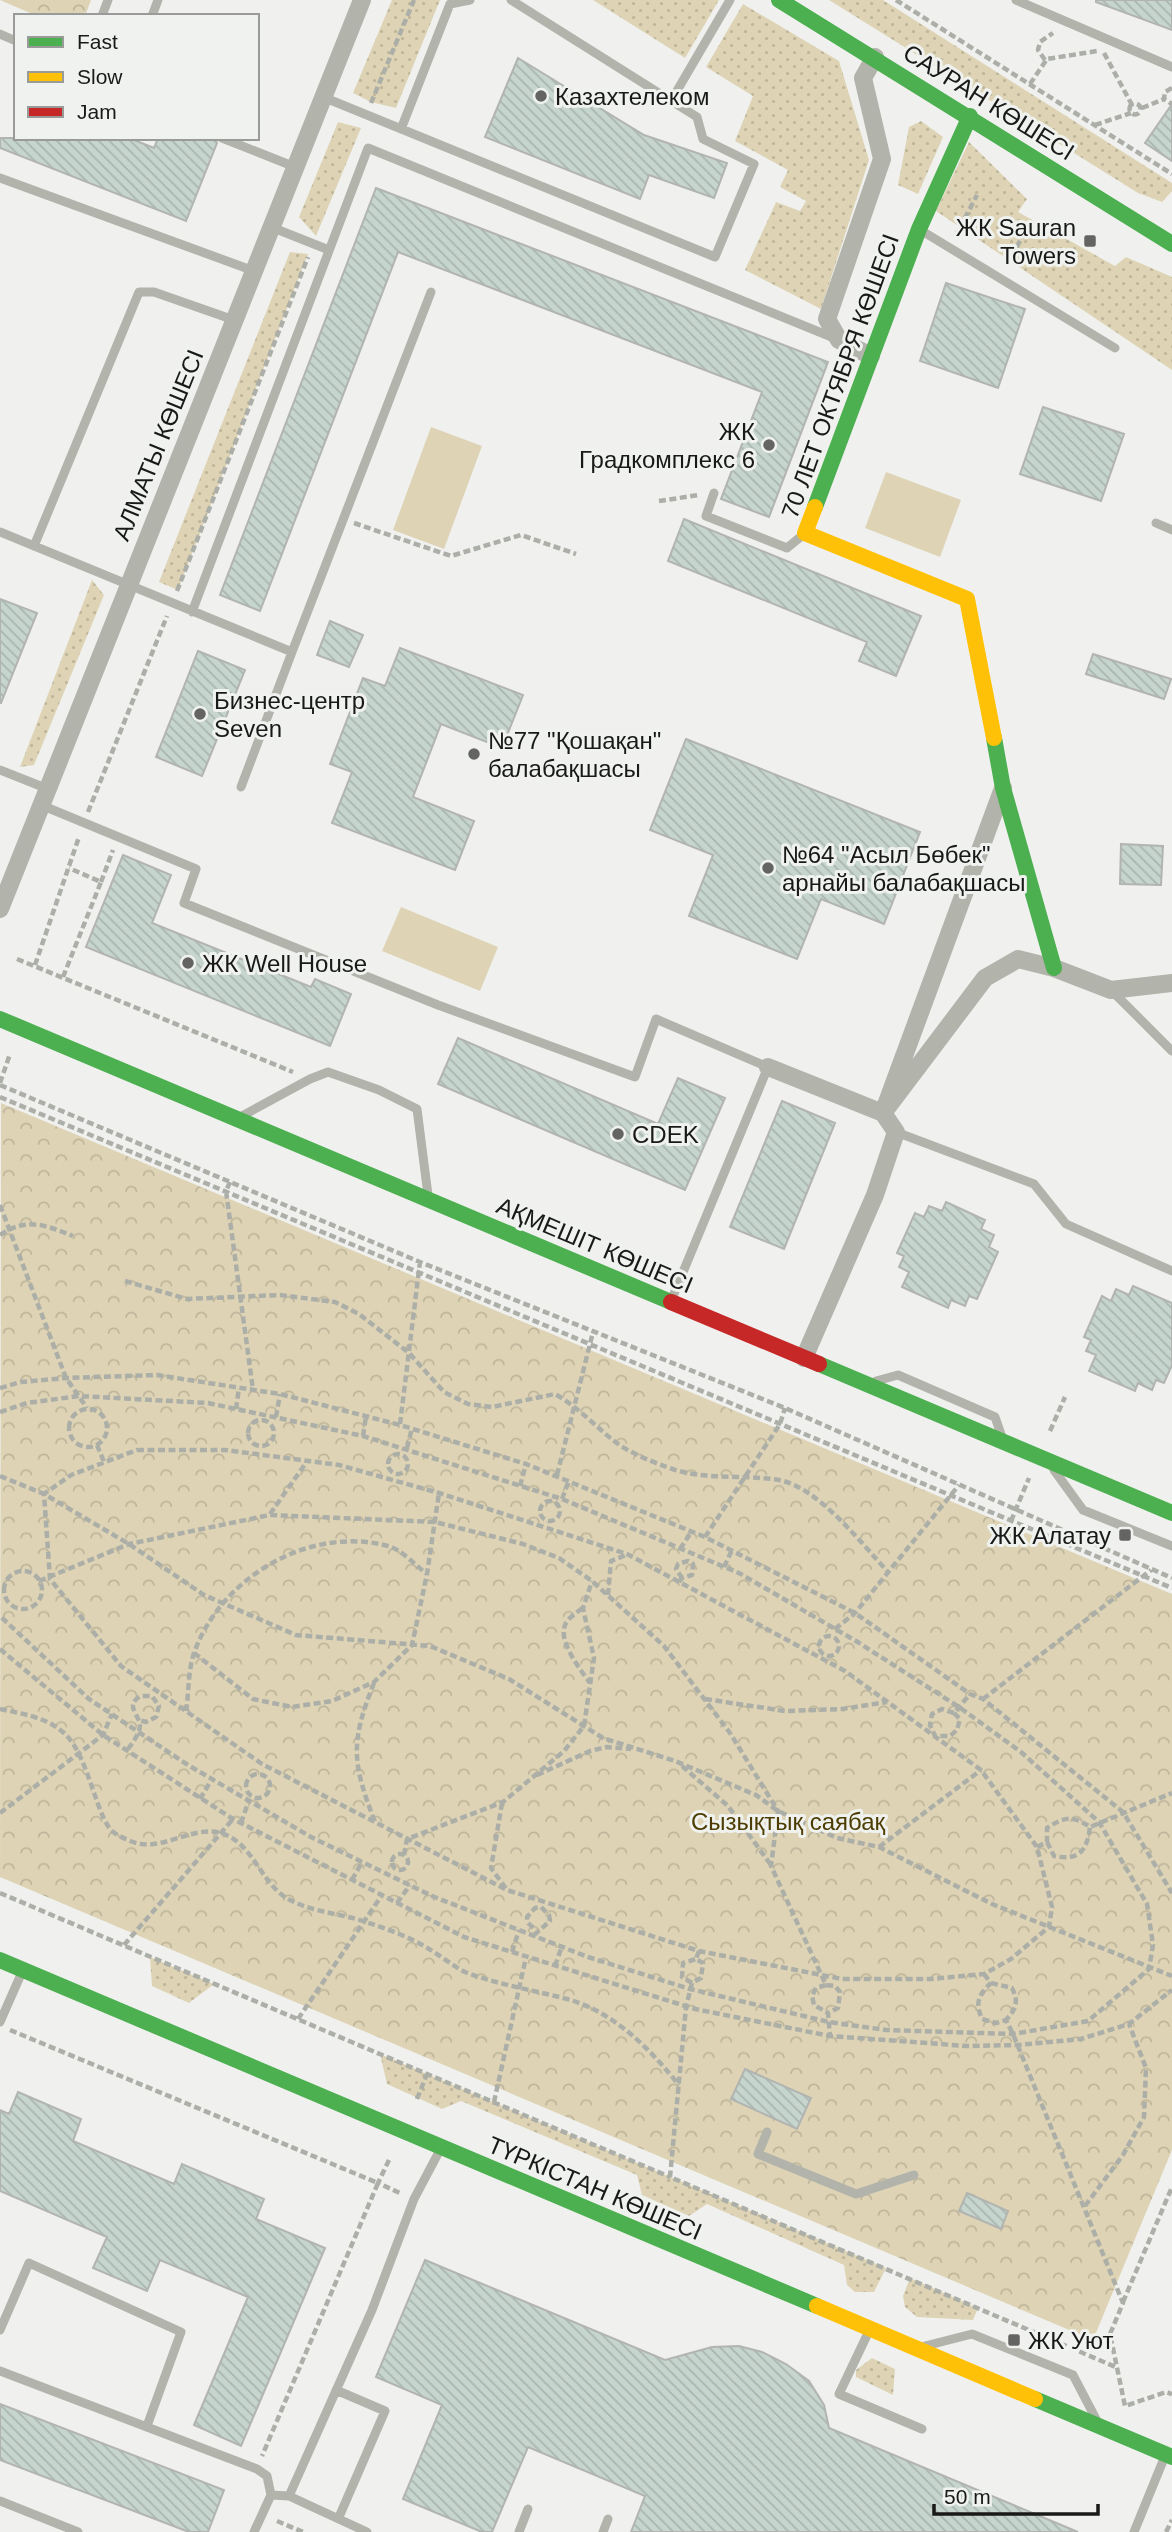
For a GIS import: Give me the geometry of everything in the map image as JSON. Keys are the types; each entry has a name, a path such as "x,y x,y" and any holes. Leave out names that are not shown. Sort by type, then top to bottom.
{"main road":[{"name":"САУРАН КӨШЕСІ","path":"779,0 1168,238"},
{"name":"70 ЛЕТ ОКТЯБРЯ КӨШЕСІ","path":"970,116 919,229 805,533 967,599 1003,788 1054,968"},
{"name":"АҚМЕШІТ КӨШЕСІ","path":"0,1019 1172,1513"},
{"name":"ТҮРКІСТАН КӨШЕСІ","path":"0,1960 1169,2456"}],"street":[{"name":"АЛМАТЫ КӨШЕСІ","path":"0,909 362,0"},
{"path":"871,356 839,340 827,319 881,159 863,78 875,57"},
{"path":"883,1113 1003,788"},
{"path":"883,1113 985,978 1018,959 1054,968 1111,990 1172,983"},
{"path":"768,1067 883,1113 897,1132 870,1208 804,1358"}],"lane":[{"path":"401,129 450,4 470,0"},
{"path":"323,97 715,257 754,164 703,139 697,117 511,0"},
{"path":"671,101 730,0"},
{"path":"1016,0 1172,66"},
{"path":"227,140 295,167"},
{"path":"192,612 368,148 839,340"},
{"path":"0,178 254,271"},
{"path":"271,226 329,250"},
{"path":"919,229 1115,348"},
{"path":"34,546 139,292 154,292 234,320"},
{"path":"241,787 431,292"},
{"path":"714,493 706,516 787,548 805,533"},
{"path":"1156,523 1172,530"},
{"path":"0,532 292,652"},
{"path":"0,770 84,822 196,869 184,903 438,1005 635,1077 656,1019 768,1067 670,1302"},
{"path":"1111,990 1172,1052"},
{"path":"238,1119 310,1079 335,1072 412,1104 416,1109 429,1200"},
{"path":"897,1132 1034,1184 1066,1224 1172,1271"},
{"path":"1046,1460 1083,1510 1172,1546"},
{"path":"0,2024 23,1969"},
{"path":"767,2132 758,2154 856,2194 914,2175"},
{"path":"289,2496 372,2310 414,2199 442,2147"},
{"path":"0,2330 29,2263 181,2332 147,2426"},
{"path":"870,2329 839,2394 922,2428"},
{"path":"916,2348 972,2334 1073,2375 1100,2427"},
{"path":"0,2371 257,2469 267,2476 271,2495 254,2532"},
{"path":"336,2390 385,2411 339,2517"},
{"path":"1134,2532 1169,2456"},
{"path":"271,2495 289,2496 367,2532"},
{"path":"0,2501 78,2532"},
{"path":"519,2532 528,2509"},
{"path":"603,2532 608,2519"}],"path":[{"path":"366,115 414,0"},
{"path":"896,0 1172,174"},
{"path":"1045,60 1038,50 1040,42 1061,30"},
{"path":"1030,84 1045,60 1100,52 1132,105 1131,113"},
{"path":"1164,99 1165,92 1172,88"},
{"path":"1095,125 1131,113 1138,114 1142,108 1164,99"},
{"path":"1164,99 1172,104"},
{"path":"1132,105 1142,108"},
{"path":"950,247 977,195"},
{"path":"999,278 1027,229"},
{"path":"35,965 84,822 313,244"},
{"path":"659,502 714,493"},
{"path":"343,520 451,556 521,535 576,554"},
{"path":"63,977 119,836"},
{"path":"69,868 101,882"},
{"path":"17,959 310,1079"},
{"path":"10,1054 0,1084 420,1262 785,1408 1172,1578"},
{"path":"0,1097 1172,1588"},
{"path":"230,1182 226,1191 253,1390"},
{"path":"0,1205 66,1378 87,1408 101,1413 108,1426 103,1440 90,1447 76,1443 69,1430 73,1415 87,1408"},
{"path":"0,1235 23,1223 39,1223 73,1236"},
{"path":"400,1425 420,1262"},
{"path":"125,1281 187,1299 240,1299 280,1295 335,1302 359,1314 409,1353 444,1392 468,1404 492,1407 555,1394 575,1406 617,1443 668,1468 745,1479 780,1480 807,1492 847,1528 888,1572"},
{"path":"557,1475 593,1332"},
{"path":"0,1388 21,1382 66,1378 157,1375 280,1394 412,1428 526,1464 705,1536 855,1613 970,1694 983,1699 1122,1812 1172,1893"},
{"path":"236,1409 239,1388"},
{"path":"276,1417 280,1394"},
{"path":"0,1412 27,1403 79,1396 208,1403 262,1417 276,1417 404,1447 520,1486 724,1567 837,1630 959,1707 1021,1752 1099,1822 1147,1904 1153,1945 1149,1969 1088,2021 1013,2034 886,2029 829,2022 691,1986 562,1946 535,1933 519,1930 410,1885 311,1838 251,1799 212,1779 89,1699 0,1616"},
{"path":"1050,1432 1065,1397"},
{"path":"705,1536 780,1424 785,1408"},
{"path":"363,1436 366,1416"},
{"path":"259,1447 253,1444 248,1432 262,1417"},
{"path":"259,1447 271,1441 274,1435 269,1423 262,1417"},
{"path":"401,1454 412,1428"},
{"path":"97,1445 104,1462"},
{"path":"258,1454 259,1447"},
{"path":"137,1450 225,1450 308,1460 395,1478 546,1525 627,1554 822,1656 981,1770 1037,1847 1052,1907 1049,1927 1012,1959 984,1973 932,1979 842,1979 699,1951 542,1904 507,1890 268,1768 121,1666 50,1579 44,1494 71,1475 137,1450"},
{"path":"395,1454 401,1454 405,1456 409,1466 406,1472 395,1478 388,1462 395,1454"},
{"path":"270,1515 308,1460"},
{"path":"520,1486 526,1464"},
{"path":"0,1476 44,1494 129,1545 204,1595 296,1635 430,1646 509,1679 603,1738 675,1761 756,1795 778,1811 837,1839 879,1847 992,1904 1172,1976"},
{"path":"1011,1521 1029,1478"},
{"path":"546,1525 560,1514 559,1501 569,1480"},
{"path":"835,1638 837,1630 855,1613 960,1485"},
{"path":"194,1653 253,1699 292,1707 332,1701 374,1682 412,1645 427,1574 439,1493"},
{"path":"546,1525 539,1514 540,1508 547,1501 559,1501"},
{"path":"39,1581 50,1579 129,1545 270,1515 435,1522 523,1544 559,1558 592,1581 664,1646 730,1733 778,1811 771,1866"},
{"path":"680,1549 692,1531"},
{"path":"186,1711 194,1653 223,1603 271,1562 333,1540 390,1546 427,1574"},
{"path":"724,1567 732,1550"},
{"path":"608,1595 611,1560 627,1554"},
{"path":"688,1561 691,1554"},
{"path":"688,1561 693,1564 692,1575 680,1580 676,1569 678,1564 688,1561"},
{"path":"983,1699 1151,1570"},
{"path":"28,1572 39,1581 41,1595 32,1606 18,1608 3,1600 4,1585 13,1574 28,1572"},
{"path":"590,1684 569,1648 564,1632 566,1623 583,1608 592,1581"},
{"path":"407,1839 503,1802 564,1751 584,1726 594,1658 583,1608"},
{"path":"830,1636 835,1638 838,1642 837,1652 822,1656 821,1640 830,1636"},
{"path":"0,1649 103,1735 233,1819 464,1937 686,2007 830,2036 967,2046 1018,2045 1081,2039 1129,2024 1172,1990"},
{"path":"374,1682 359,1720 355,1750 359,1780 375,1822"},
{"path":"128,1749 139,1731 139,1720 132,1711 135,1699 146,1694 157,1700"},
{"path":"139,1720 151,1721 156,1717 159,1712 157,1700 161,1694"},
{"path":"954,1713 970,1694"},
{"path":"704,1699 785,1711 842,1709 888,1702"},
{"path":"0,1709 38,1717 65,1733 89,1771 101,1814 112,1833 141,1844 204,1831 220,1833 245,1847 267,1882 287,1898 314,1911 364,1921 427,1948 463,1971 519,1989 568,1999 598,2011 656,2057 679,2085"},
{"path":"942,1709 954,1713 960,1719 957,1730 950,1736 934,1736 930,1725 932,1714 942,1709"},
{"path":"0,1813 103,1735 112,1714"},
{"path":"536,1775 590,1751 607,1748 639,1750"},
{"path":"675,1761 728,1806 771,1866 826,1985"},
{"path":"264,1776 268,1768"},
{"path":"879,1847 981,1770"},
{"path":"241,1823 251,1799 247,1781 258,1774 264,1776 268,1780 269,1792 251,1799"},
{"path":"200,1799 212,1779"},
{"path":"1090,1826 1172,1793"},
{"path":"503,1802 492,1868 507,1890"},
{"path":"1076,1817 1090,1826 1088,1843 1082,1854 1069,1859 1054,1856 1047,1842 1047,1828 1062,1819 1076,1817"},
{"path":"124,1945 233,1819"},
{"path":"396,1870 406,1868 408,1864 404,1855 407,1839"},
{"path":"1037,1847 1047,1842"},
{"path":"393,1877 396,1870 392,1861 399,1854 404,1855"},
{"path":"352,1880 362,1862"},
{"path":"397,1903 410,1885"},
{"path":"0,1893 1118,2368"},
{"path":"298,2019 382,1895"},
{"path":"535,1933 550,1921 550,1915 542,1904"},
{"path":"535,1933 527,1917 530,1911 542,1904"},
{"path":"512,1952 519,1930"},
{"path":"555,1966 562,1946"},
{"path":"696,1959 699,1951"},
{"path":"494,2102 526,1957"},
{"path":"670,2177 686,2007 691,1986 701,1978 704,1969 703,1963 696,1959 683,1963 681,1971 681,1977 691,1986"},
{"path":"984,1973 991,1983 1012,1988 1017,1999 1015,2010 1006,2020 996,2024 982,2019 977,2007 979,1994 991,1983"},
{"path":"826,1985 835,1986 841,1992 838,2008 828,2013 814,2005 812,1996 816,1988 826,1985"},
{"path":"828,2013 830,2036"},
{"path":"1006,2020 1123,2303"},
{"path":"0,2024 414,2199"},
{"path":"1084,2207 1123,2155 1144,2117 1146,2067 1129,2024"},
{"path":"416,2099 427,2074"},
{"path":"257,2469 389,2160"},
{"path":"1172,2187 1110,2334 1125,2406 1166,2392 1172,2394"},
{"path":"1166,2532 1172,2520"},
{"path":"277,2521 303,2532"}],"green space":[{"path":"0,0 91,0 86,14 32,14"},
{"path":"392,0 440,0 396,108 371,102 353,93"},
{"path":"593,0 719,0 685,58"},
{"path":"829,0 883,0 1172,183 1172,191 1162,202 1138,193"},
{"path":"743,4 839,61 869,160 821,309 745,270 776,202 800,211 806,201 780,187 788,170 735,141 753,96 706,67"},
{"path":"921,121 943,137 918,194 898,185 909,127"},
{"path":"338,122 361,128 316,236 299,217"},
{"path":"969,142 1027,199 1018,212 1115,266 1126,257 1172,277 1172,370 936,211"},
{"path":"290,252 308,254 178,590 159,582"},
{"path":"431,427 482,446 444,549 393,530"},
{"path":"886,472 961,500 940,557 865,528"},
{"path":"92,580 104,595 34,765 20,767"},
{"path":"401,907 498,947 480,991 382,951"},
{"name":"Сызықтық саябақ","path":"1,1103 1172,1594 1172,2150 1093,2340 0,1877"},
{"path":"150,1957 214,1984 189,2003 152,1986"},
{"path":"380,2054 886,2268 874,2292 855,2292 847,2285 844,2265 707,2204 689,2216 642,2195 637,2175 461,2101 442,2109 387,2084"},
{"path":"910,2278 978,2308 973,2320 917,2317 905,2307 903,2296"},
{"path":"872,2358 895,2369 893,2395 856,2377 856,2370"}],"building":[{"path":"1172,0 1172,30 1096,2"},
{"name":"Казахтелеком","path":"518,58 644,135 727,163 714,198 649,175 640,199 485,137"},
{"path":"1172,104 1172,161 1145,143"},
{"path":"0,138 134,140 154,148 157,140 216,140 217,143 186,221 0,148"},
{"name":"ЖК Градкомплекс 6","path":"376,188 828,362 769,517 721,499 762,392 398,252 260,611 220,595"},
{"path":"946,283 1025,309 998,388 920,361"},
{"path":"1043,407 1124,434 1101,501 1020,474"},
{"path":"684,519 921,616 896,676 859,661 867,642 668,561"},
{"path":"0,599 37,613 1,703 0,703"},
{"path":"330,621 363,635 349,667 317,655"},
{"path":"400,648 523,695 502,748 441,724 413,797 474,821 455,870 332,823 352,772 330,764 363,678 385,686"},
{"name":"Бизнес-центр Seven","path":"198,651 245,670 202,776 156,757"},
{"path":"1093,654 1171,679 1164,699 1086,674"},
{"path":"686,739 920,832 884,924 821,899 797,959 689,916 713,855 650,830"},
{"path":"1121,844 1163,846 1161,885 1120,884"},
{"name":"ЖК Well House","path":"123,855 171,875 152,923 311,987 315,979 351,994 330,1046 86,947"},
{"path":"458,1038 658,1124 678,1078 725,1098 685,1190 438,1084"},
{"path":"782,1101 835,1123 784,1249 730,1227"},
{"path":"946,1202 985,1220 981,1229 994,1235 989,1247 998,1252 977,1299 969,1296 965,1306 951,1300 948,1308 902,1287 909,1272 899,1267 904,1256 897,1253 915,1213 924,1217 929,1206 942,1211"},
{"path":"1133,1286 1172,1303 1172,1365 1164,1383 1156,1380 1152,1390 1138,1383 1135,1391 1089,1371 1096,1355 1086,1351 1091,1340 1084,1337 1102,1296 1111,1301 1116,1289 1129,1295"},
{"path":"745,2069 811,2098 797,2129 731,2099"},
{"path":"18,2092 81,2119 73,2141 174,2184 182,2164 264,2199 256,2219 325,2248 241,2446 194,2425 248,2297 160,2260 147,2291 93,2268 107,2237 0,2191 0,2110 9,2114"},
{"path":"967,2193 1008,2211 1001,2229 959,2211"},
{"path":"425,2260 665,2360 712,2347 739,2346 762,2352 786,2364 809,2381 824,2405 829,2428 1078,2532 631,2532 645,2496 528,2447 492,2532 482,2532 403,2499 442,2405 376,2377"},
{"path":"0,2404 224,2490 208,2532 189,2532 0,2460"}],"traffic: fast":[{"path":"779,0 1172,244"},
{"path":"815,507 919,229 970,116"},
{"path":"994,738 1003,788 1054,968"},
{"path":"0,1019 671,1302"},
{"path":"819,1364 1172,1513"},
{"path":"0,1960 817,2306"},
{"path":"1035,2399 1172,2457"}],"traffic: slow":[{"path":"815,507 805,533 967,599 994,738"},
{"path":"817,2306 1035,2399"}],"traffic: jam":[{"path":"671,1302 819,1364"}],"place":[{"name":"Казахтелеком","path":"541,96"},
{"name":"ЖК Sauran Towers","path":"1090,241"},
{"name":"ЖК Градкомплекс 6","path":"769,445"},
{"name":"Бизнес-центр Seven","path":"200,714"},
{"name":"№77 \"Қошақан\" балабақшасы","path":"474,754"},
{"name":"№64 \"Асыл Бөбек\" арнайы балабақшасы","path":"768,868"},
{"name":"ЖК Well House","path":"188,963"},
{"name":"CDEK","path":"618,1134"},
{"name":"ЖК Алатау","path":"1125,1535"},
{"name":"ЖК Уют","path":"1014,2340"}]}
